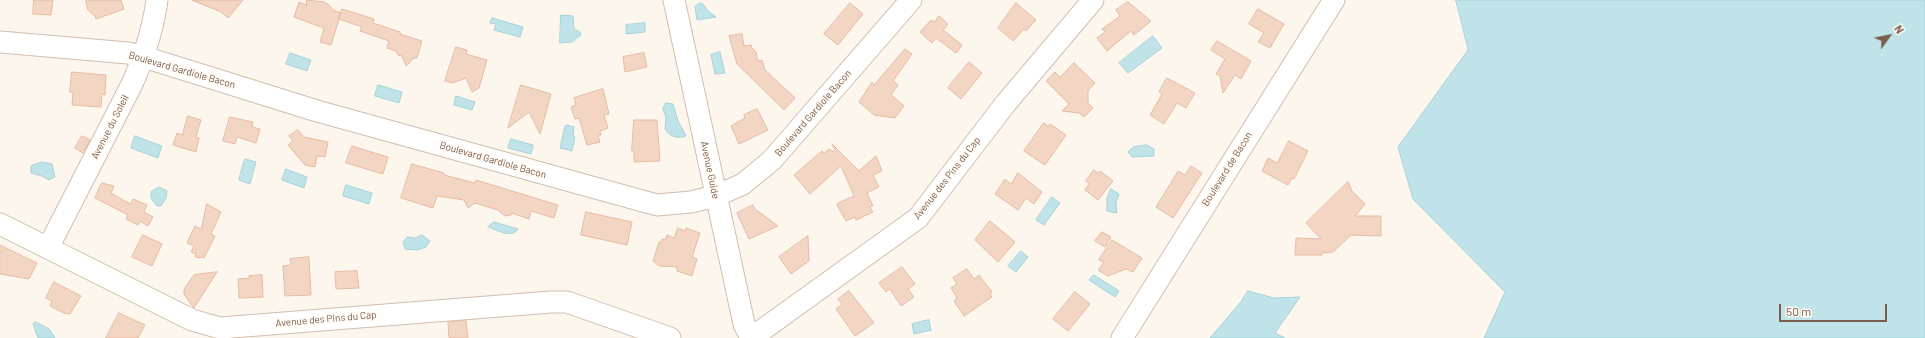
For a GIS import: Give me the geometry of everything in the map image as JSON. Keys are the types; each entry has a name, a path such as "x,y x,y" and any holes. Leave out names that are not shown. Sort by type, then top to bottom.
{"street":[{"name":"Avenue du Soleil","path":"48,248 132,84 144,57 153,25 157,0"},
{"name":"Avenue Guide","path":"674,0 744,324 751,338"},
{"name":"Boulevard Gardiole Bacon","path":"0,42 128,53 317,111 657,204 691,202 716,196 743,184 772,160 911,0"},
{"name":"Avenue des Pins du Cap","path":"751,338 918,218 1006,103 1093,0"},
{"name":"Boulevard de Bacon","path":"1122,338 1334,0"},
{"name":"Avenue des Pins du Cap","path":"0,224 192,320 220,328 550,302 567,302 670,338"}],"water":[{"path":"1456,0 1925,0 1925,338 1484,338 1505,292 1413,199 1398,147 1468,50"},
{"path":"699,3 703,4 707,10 716,17 697,20 695,7"},
{"path":"561,15 573,16 574,29 580,32 581,35 572,42 560,43"},
{"path":"492,18 523,27 520,37 494,30 496,24 490,23"},
{"path":"645,23 645,32 626,34 626,25"},
{"path":"1153,36 1162,48 1128,73 1119,63"},
{"path":"720,52 725,73 715,74 711,55"},
{"path":"290,53 311,60 307,71 286,64"},
{"path":"378,85 402,92 399,103 375,96"},
{"path":"456,96 475,102 472,110 454,105"},
{"path":"666,103 673,104 678,121 686,136 674,137 665,129 666,117 663,109"},
{"path":"567,125 574,127 573,136 575,137 572,151 560,148 565,126"},
{"path":"135,136 162,146 158,158 131,148"},
{"path":"511,139 533,145 531,154 508,148"},
{"path":"1147,145 1154,149 1154,156 1132,157 1128,152 1133,147"},
{"path":"245,159 256,162 250,184 239,180"},
{"path":"42,162 52,164 55,177 49,180 31,173 31,166"},
{"path":"286,169 307,177 304,188 282,180"},
{"path":"346,185 372,193 369,204 343,196"},
{"path":"159,187 167,191 166,198 161,206 157,206 151,198 151,192"},
{"path":"1111,189 1119,194 1116,203 1117,213 1107,211 1107,198"},
{"path":"1052,197 1060,203 1044,225 1036,220"},
{"path":"494,222 518,229 515,232 508,234 500,232 488,227"},
{"path":"422,235 430,241 426,247 417,250 405,249 403,242 407,237 415,238"},
{"path":"1021,251 1028,257 1016,272 1008,266"},
{"path":"1094,275 1119,291 1115,297 1089,280"},
{"path":"1248,291 1274,298 1300,297 1275,333 1285,338 1210,338 1240,303"},
{"path":"929,320 931,330 914,334 912,324"},
{"path":"36,322 49,329 55,338 38,338 33,324"}],"building":[{"path":"34,0 53,0 51,15 33,14"},
{"path":"86,0 121,0 124,9 96,19 95,16 88,10"},
{"path":"192,0 243,0 228,18 221,12"},
{"path":"307,0 324,2 333,10 341,13 331,45 320,42 324,28 294,17 299,2 306,5"},
{"path":"1128,2 1151,21 1134,35 1131,31 1107,51 1097,38 1105,32 1102,29 1120,16 1116,10"},
{"path":"850,3 863,14 838,45 824,34"},
{"path":"1016,3 1036,20 1026,31 1024,29 1013,41 998,28"},
{"path":"342,9 374,19 373,23 422,41 417,58 414,58 406,66 402,56 398,55 396,51 387,48 389,41 360,31 362,27 339,19"},
{"path":"1258,9 1284,24 1270,48 1258,42 1264,33 1249,24"},
{"path":"939,16 948,24 943,30 962,45 956,53 936,38 932,43 920,32 931,20 934,22"},
{"path":"742,34 744,46 751,45 756,52 758,61 762,60 765,70 795,98 784,110 737,64 729,36"},
{"path":"1217,41 1251,61 1241,79 1235,75 1223,93 1220,76 1216,74 1225,59 1211,50"},
{"path":"456,47 467,50 466,54 487,60 479,88 472,92 466,78 453,83 445,81"},
{"path":"905,49 912,54 893,81 898,85 891,95 904,106 895,118 874,115 859,102 872,82 874,85"},
{"path":"644,53 647,67 625,72 623,57"},
{"path":"969,62 982,73 961,99 948,88"},
{"path":"1074,63 1095,83 1088,91 1088,103 1093,108 1084,117 1079,113 1062,111 1069,104 1046,81 1055,72 1060,77"},
{"path":"72,72 106,75 105,95 102,94 101,107 72,105 73,92 70,92"},
{"path":"1167,78 1195,93 1186,108 1177,103 1164,124 1150,115 1162,94 1159,92"},
{"path":"521,85 551,94 540,134 529,112 508,128"},
{"path":"603,89 609,114 604,115 608,128 600,131 601,135 598,135 600,142 587,145 579,118 575,119 571,107 576,105 574,98"},
{"path":"757,109 768,130 739,144 731,126 745,118 744,115"},
{"path":"188,116 201,120 196,137 199,138 196,152 173,145 177,133 182,135"},
{"path":"230,117 253,122 252,127 260,129 256,143 237,137 235,144 223,141"},
{"path":"634,120 657,120 660,161 634,162 634,151 632,151"},
{"path":"1044,123 1048,126 1050,124 1066,135 1045,165 1024,151"},
{"path":"298,130 304,137 328,142 325,157 317,156 315,167 305,165 288,145 293,141 289,136"},
{"path":"82,136 90,140 83,153 75,148"},
{"path":"1289,141 1308,151 1294,179 1292,178 1288,185 1262,171 1268,158 1277,163"},
{"path":"832,144 859,171 876,156 882,171 873,175 879,187 867,193 873,206 870,207 873,212 856,220 855,217 846,221 837,205 838,203 854,196 841,166 810,194 794,175 822,151 824,153 830,149 833,152 835,150"},
{"path":"352,146 388,157 383,174 346,163"},
{"path":"412,164 444,173 444,175 475,183 476,180 558,205 554,218 531,211 529,219 512,213 511,215 505,216 498,210 475,203 468,208 464,200 437,196 433,208 401,198"},
{"path":"1191,166 1202,173 1173,218 1156,207 1178,171 1185,175"},
{"path":"1094,170 1098,173 1100,171 1113,181 1098,200 1085,190 1089,184 1086,181"},
{"path":"1018,173 1042,192 1034,204 1026,198 1018,210 995,194 1005,179 1011,184"},
{"path":"1348,182 1352,191 1365,204 1355,216 1381,216 1381,236 1351,235 1333,252 1322,253 1322,255 1295,255 1296,238 1321,239 1306,223"},
{"path":"102,183 114,186 111,193 130,204 133,199 147,205 144,212 153,217 148,226 140,221 138,225 126,219 128,215 95,198"},
{"path":"207,204 221,212 211,234 215,236 204,258 200,258 195,257 196,254 191,252 194,246 187,243 195,226 201,229"},
{"path":"753,205 755,209 778,226 749,239 737,213"},
{"path":"586,212 632,222 627,245 581,235"},
{"path":"990,221 1015,242 998,262 975,240"},
{"path":"678,228 685,231 686,228 700,233 692,257 697,259 692,276 677,271 677,267 659,266 653,261 659,242 661,242 662,239 665,240 667,235 674,238"},
{"path":"1102,232 1111,237 1105,247 1095,241"},
{"path":"143,235 162,244 152,266 132,257"},
{"path":"808,236 809,261 791,274 779,257"},
{"path":"1112,240 1142,258 1133,272 1126,269 1108,276 1098,270 1104,262 1099,260"},
{"path":"0,245 37,263 29,279 0,274"},
{"path":"309,257 311,295 285,296 283,266 291,265 290,259"},
{"path":"902,267 915,284 908,289 914,297 901,306 890,289 886,292 879,283"},
{"path":"967,269 974,279 979,275 992,292 990,294 992,297 964,316 954,301 957,298 951,288 957,284 953,278"},
{"path":"357,271 359,288 336,289 335,272"},
{"path":"217,272 194,308 184,294 184,289 194,275"},
{"path":"262,275 263,297 239,298 238,279"},
{"path":"54,282 81,296 70,314 64,313 50,306 52,301 46,298"},
{"path":"849,291 874,323 855,336 836,309 842,304 838,299"},
{"path":"1075,292 1090,304 1068,331 1053,319"},
{"path":"119,313 145,325 138,338 106,338"},
{"path":"466,321 468,338 449,338 448,322"}]}
